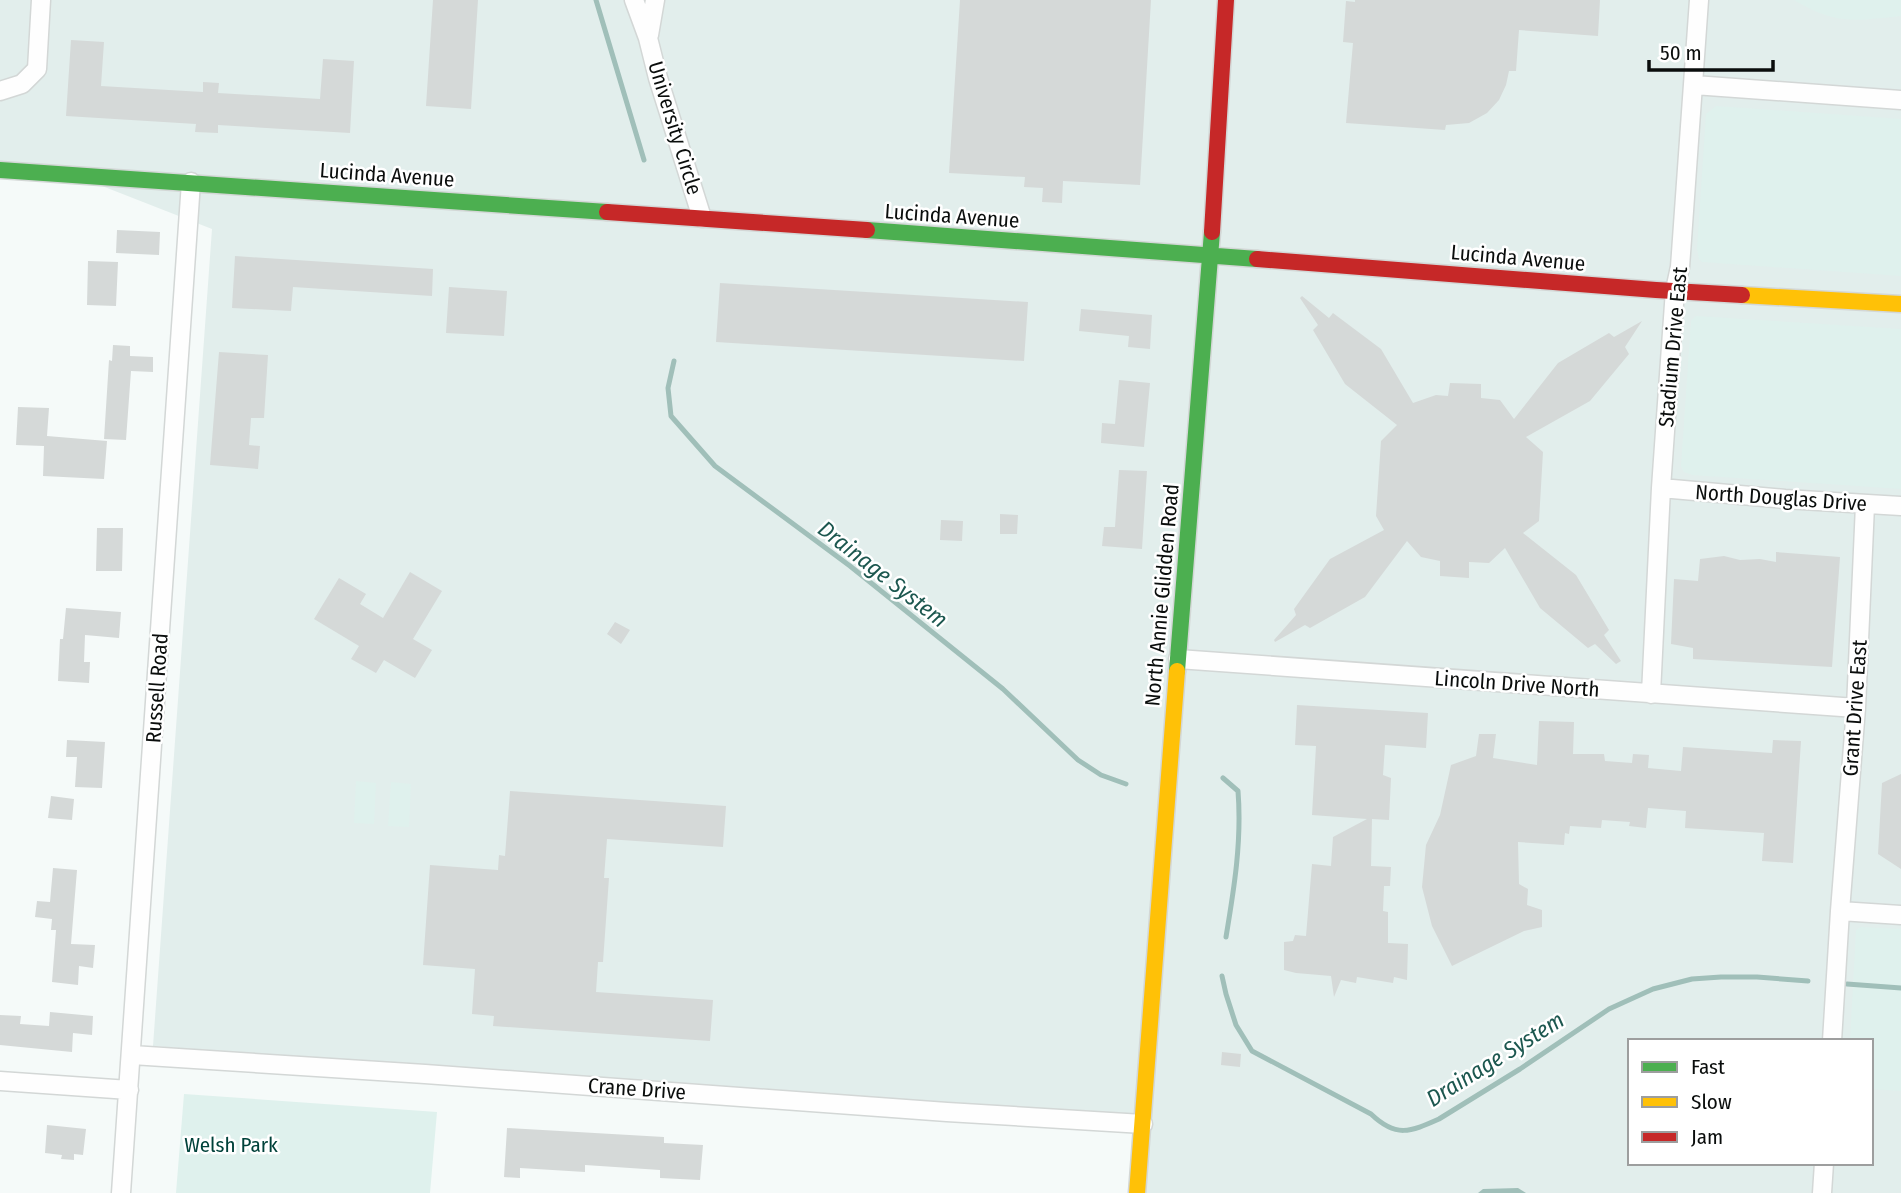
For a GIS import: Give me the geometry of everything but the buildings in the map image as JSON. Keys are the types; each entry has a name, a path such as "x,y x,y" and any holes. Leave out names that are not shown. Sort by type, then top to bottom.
{"street":[{"path":"0,91 22,85 37,69 41,0"},
{"name":"University Circle","path":"634,0 702,218"},
{"name":"University Circle","path":"648,38 655,0"},
{"name":"North Annie Glidden Road","path":"1138,1193 1211,256 1226,0"},
{"name":"Stadium Drive East","path":"1651,694 1661,488 1699,0"},
{"path":"1694,85 1901,100"},
{"name":"Lucinda Avenue","path":"0,170 702,218 1656,290 1901,304"},
{"name":"Russell Road","path":"121,1193 191,182"},
{"name":"North Douglas Drive","path":"1661,488 1901,506"},
{"name":"Grant Drive East","path":"1832,1039 1856,708 1866,505"},
{"name":"Lincoln Drive North","path":"1178,659 1856,708"},
{"path":"1840,911 1901,915"},
{"name":"Crane Drive","path":"132,1055 1143,1124"},
{"path":"0,1081 129,1090"},
{"path":"1822,1193 1824,1165"}],"shaded area":[{"path":"0,0 1901,0 1901,1193 1137,1193 1142,1124 153,1046 212,229 74,175 0,170"},
{"path":"1518,1188 1526,1193 1478,1193 1483,1189"}],"green space":[{"path":"1794,0 1901,0 1901,16 1846,19 1822,14"},
{"path":"1716,106 1901,119 1901,276 1702,262 1697,249 1706,114"},
{"path":"1696,316 1901,329 1901,489 1692,475 1684,472 1681,466 1691,321"},
{"path":"356,781 376,783 374,824 354,823"},
{"path":"391,782 411,784 409,827 388,826"},
{"path":"1861,927 1901,929 1901,1091 1873,1089 1873,1039 1850,1039 1856,930"},
{"name":"Welsh Park","path":"184,1094 437,1112 430,1193 176,1193"}],"waterway":[{"path":"596,0 644,160"},
{"name":"Drainage System","path":"674,361 668,388 671,416 715,466 850,566 1003,689 1078,760 1101,775 1126,784"},
{"name":"Drainage System","path":"1223,778 1238,791 1239,810 1236,865 1226,937"},
{"name":"Drainage System","path":"1222,976 1236,1025 1252,1051 1396,1130 1420,1127 1439,1119 1609,1009 1653,989 1692,979 1721,977 1808,981"},
{"name":"Drainage System","path":"1847,984 1901,988"}],"traffic: fast":[{"path":"0,170 607,212"},
{"path":"867,230 1257,259"},
{"path":"1177,671 1212,232"}],"traffic: slow":[{"path":"1742,295 1901,304"},
{"path":"1137,1193 1177,671"}],"traffic: jam":[{"path":"1212,232 1226,0"},
{"path":"607,212 867,230"},
{"path":"1257,259 1742,295"}]}
